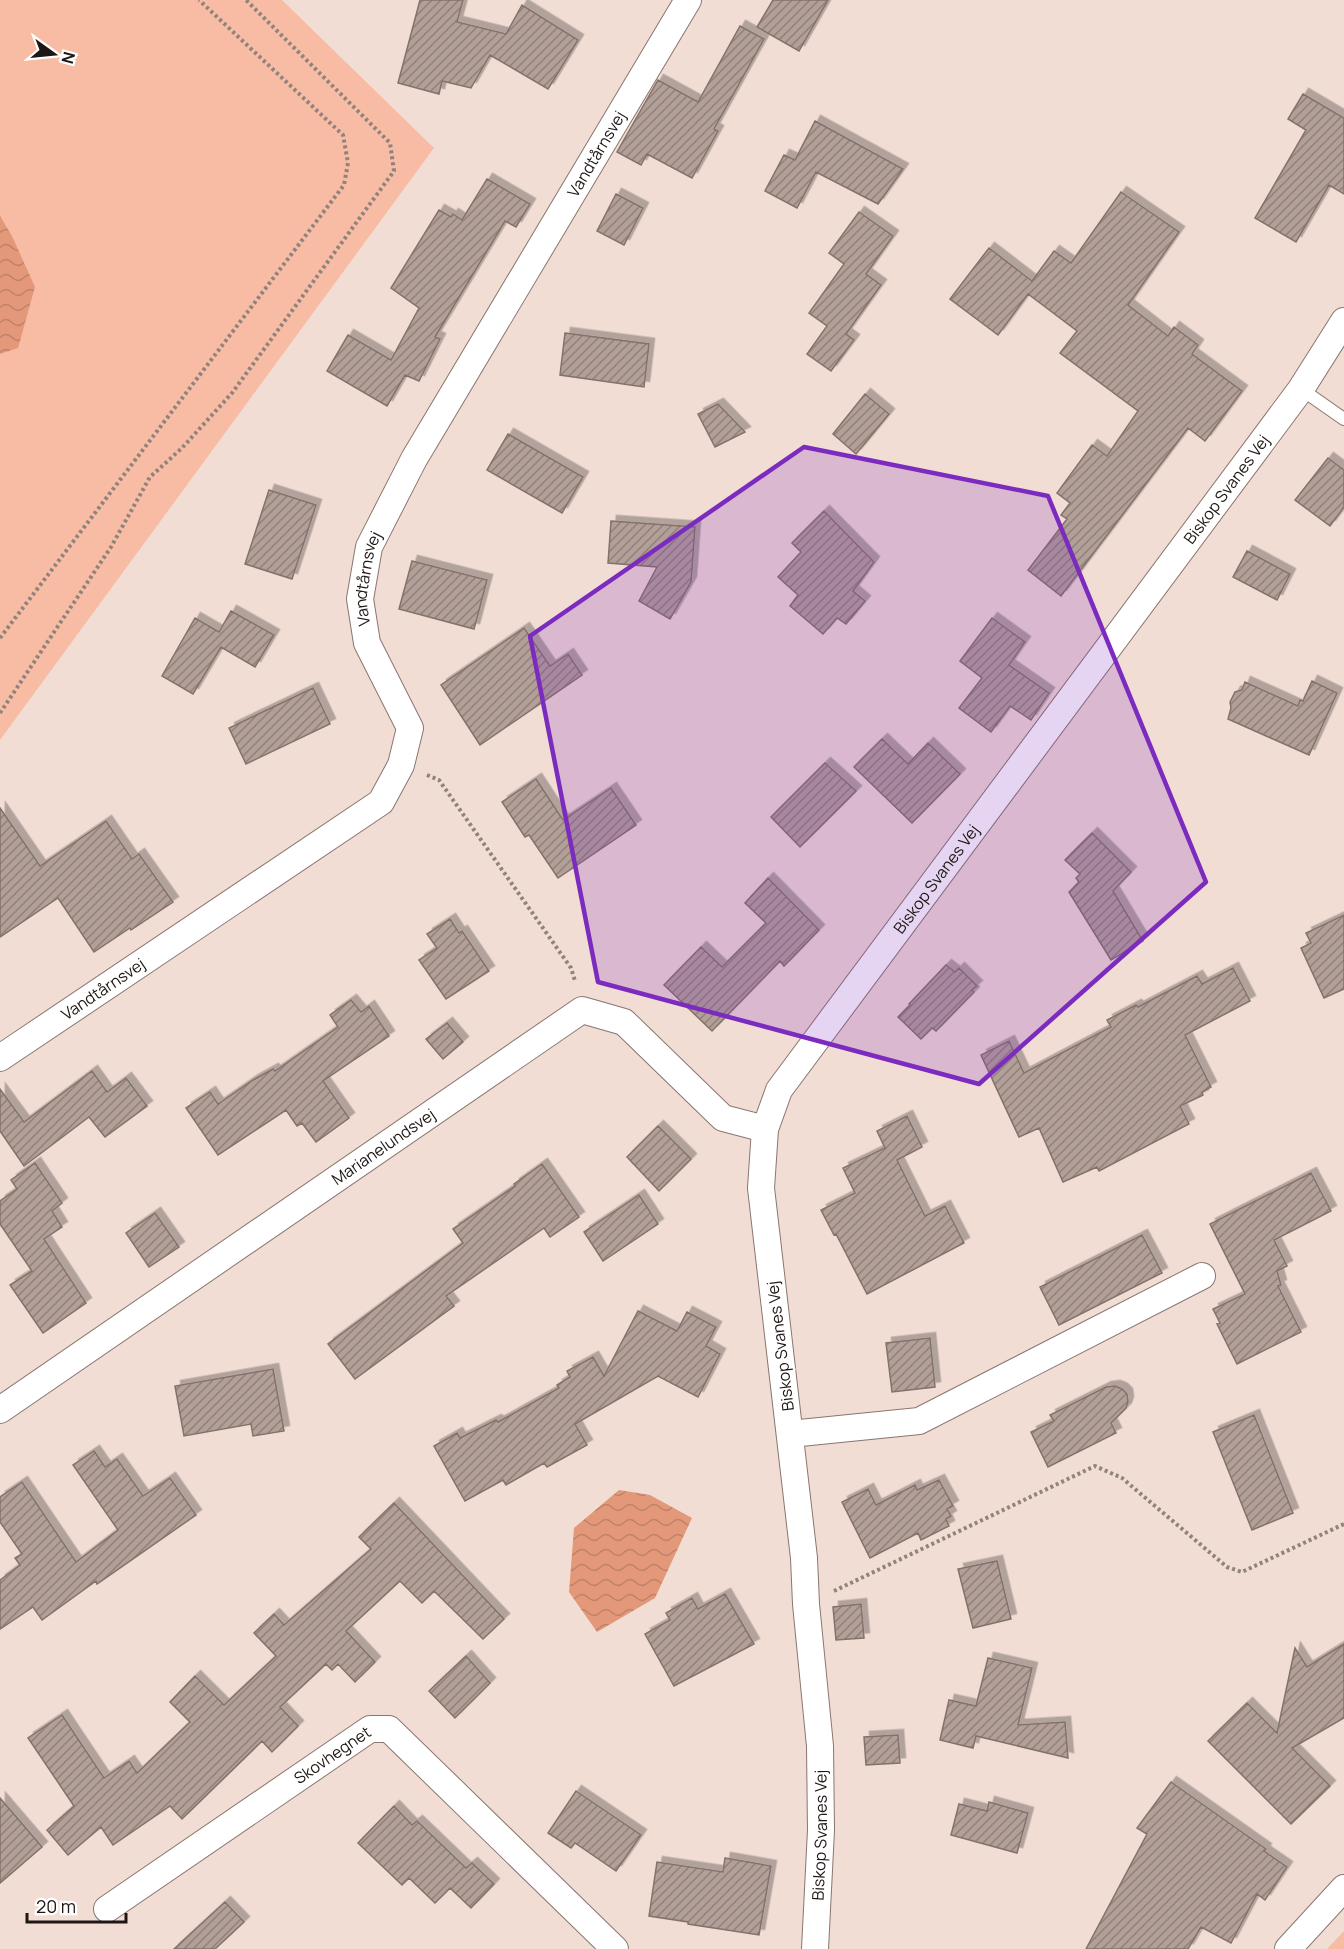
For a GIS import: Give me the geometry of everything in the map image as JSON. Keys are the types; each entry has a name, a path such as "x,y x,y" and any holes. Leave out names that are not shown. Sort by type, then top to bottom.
{"street":[{"name":"Vandtårnsvej","path":"0,1058 381,802 401,765 410,728 367,643 360,599 369,547 414,459 688,0"},
{"name":"Biskop Svanes Vej","path":"815,1949 820,1830 820,1746 806,1605 804,1558 761,1188 765,1129 779,1090 1301,389 1344,321"},
{"path":"582,1010 624,1022 723,1118 765,1129"},
{"name":"Marianelundsvej","path":"0,1410 582,1010"},
{"name":"Biskop Svanes Vej","path":"790,1434 919,1421 1202,1276"},
{"name":"Skovhegnet","path":"107,1909 370,1729 388,1729 615,1949"},
{"path":"1288,1949 1344,1888"}],"lane":[{"path":"1301,389 1344,419"}],"path":[{"path":"0,638 344,185 348,162 343,135 199,0"},
{"path":"0,713 111,547 150,477 182,448 232,393 394,171 390,143 246,0"},
{"path":"439,780 572,968 582,1010"},
{"path":"806,1605 1095,1466 1122,1478 1227,1567 1242,1572 1344,1524"}],"highlighted area":[{"path":"804,447 1048,496 1206,882 979,1084 598,982 530,636"}],"shaded area":[{"path":"0,0 282,0 434,148 0,740"},
{"path":"1344,1931 1344,1949 1327,1949"}],"water":[{"path":"0,216 12,236 35,287 18,348 0,354"},
{"path":"619,1490 650,1495 692,1518 655,1598 597,1632 569,1592 574,1528"}],"building":[{"path":"420,0 463,0 457,22 506,34 522,5 578,40 548,89 490,55 471,88 442,81 439,94 398,83"},
{"path":"773,0 828,0 799,51 757,27"},
{"path":"740,26 764,39 714,129 718,131 692,178 647,154 641,165 617,152 658,80 698,102"},
{"path":"1303,94 1344,118 1344,194 1329,185 1296,242 1255,218 1306,130 1288,119"},
{"path":"815,121 903,169 878,204 816,172 797,208 765,191 784,155 795,160"},
{"path":"487,179 530,204 516,227 505,221 435,337 440,339 419,381 405,375 387,406 327,371 348,335 391,360 419,308 391,288 439,210 451,217 453,214 462,220"},
{"path":"1121,192 1179,232 1128,305 1168,336 1174,327 1198,345 1192,354 1242,391 1205,441 1188,428 1061,596 1028,570 1067,519 1061,515 1070,503 1057,493 1092,445 1107,456 1138,411 1060,353 1077,331 1028,294 998,335 950,299 989,248 1032,281 1054,251 1071,263"},
{"path":"616,194 643,208 624,245 597,231"},
{"path":"859,212 893,236 866,274 881,285 846,334 854,340 831,371 807,354 827,326 809,313 844,264 829,253"},
{"path":"565,333 649,344 644,387 560,375"},
{"path":"865,394 889,414 856,454 833,434"},
{"path":"718,404 745,432 715,447 698,414"},
{"path":"508,434 583,477 562,513 487,470"},
{"path":"1328,458 1344,470 1344,507 1330,526 1295,500"},
{"path":"269,490 316,505 292,579 245,564"},
{"path":"824,511 874,562 853,591 865,601 846,624 837,618 823,634 790,606 798,595 778,577 801,552 792,543"},
{"path":"611,521 695,527 691,582 670,619 639,601 657,567 608,563"},
{"path":"1247,551 1290,574 1277,600 1233,577"},
{"path":"412,561 487,580 474,629 399,609"},
{"path":"231,611 274,635 255,667 221,647 193,694 162,676 195,618 219,632"},
{"path":"992,618 1025,642 1009,665 1049,693 1031,720 1010,706 991,732 959,708 982,678 960,661"},
{"path":"524,628 550,666 568,654 582,675 480,745 441,685"},
{"path":"1312,681 1337,693 1309,755 1228,719 1230,702 1235,692 1242,690 1245,682 1298,706 1300,700 1303,701"},
{"path":"313,688 330,724 246,764 229,728"},
{"path":"882,739 908,764 928,743 960,774 912,823 854,767"},
{"path":"825,763 856,791 800,847 771,817"},
{"path":"536,779 563,820 611,788 636,825 558,878 529,835 525,837 502,802"},
{"path":"0,808 40,866 106,821 132,859 139,854 173,902 94,952 58,898 0,937"},
{"path":"1092,833 1131,872 1113,891 1143,941 1111,960 1069,892 1079,882 1076,878 1080,874 1065,860"},
{"path":"768,878 819,930 784,966 780,961 712,1031 664,985 701,947 722,967 766,923 745,903"},
{"path":"1344,915 1344,989 1324,998 1301,948 1311,943 1306,933"},
{"path":"450,919 459,933 462,931 489,971 446,999 419,960 437,948 427,934"},
{"path":"946,965 955,972 959,968 977,986 972,990 974,992 936,1031 932,1028 921,1039 898,1017"},
{"path":"1233,968 1250,1001 1185,1035 1211,1087 1202,1092 1203,1095 1180,1106 1189,1124 1099,1171 1097,1167 1063,1182 1039,1128 1019,1137 981,1055 1009,1041 1024,1073 1111,1027 1107,1020 1136,1005 1138,1007 1197,976 1202,984"},
{"path":"351,1000 361,1012 369,1006 389,1036 323,1081 349,1118 316,1142 302,1123 297,1126 286,1110 218,1155 186,1108 210,1092 218,1104 253,1080 273,1069 275,1071 338,1027 330,1015"},
{"path":"447,1023 463,1042 443,1059 426,1039"},
{"path":"92,1071 107,1092 126,1078 147,1106 105,1137 89,1117 24,1166 0,1131 0,1089 24,1122"},
{"path":"907,1116 922,1147 897,1160 925,1216 945,1206 964,1243 867,1294 821,1210 855,1193 843,1168 885,1148 877,1131"},
{"path":"658,1126 691,1159 659,1191 627,1157"},
{"path":"35,1163 62,1203 52,1211 62,1227 44,1239 86,1303 43,1333 10,1285 32,1271 0,1224 0,1201 17,1189 11,1180"},
{"path":"542,1164 579,1217 550,1237 544,1228 446,1296 454,1306 355,1379 328,1344 463,1243 453,1229 515,1186 514,1184"},
{"path":"1311,1173 1331,1211 1274,1240 1287,1266 1277,1271 1281,1285 1278,1286 1301,1332 1237,1364 1217,1324 1220,1323 1213,1309 1245,1294 1210,1224"},
{"path":"639,1195 658,1224 603,1261 584,1232"},
{"path":"155,1213 179,1247 149,1267 126,1233"},
{"path":"1142,1235 1162,1273 1059,1325 1040,1287"},
{"path":"638,1311 677,1331 687,1312 716,1327 706,1346 720,1354 698,1397 658,1376 575,1424 587,1445 547,1467 544,1463 506,1485 503,1480 465,1501 434,1446 457,1433 460,1438 496,1420 498,1422 559,1388 557,1385 570,1377 567,1371 593,1357 604,1376"},
{"path":"930,1338 935,1387 892,1392 886,1343"},
{"path":"273,1369 284,1431 253,1436 251,1424 184,1436 175,1386"},
{"path":"1115,1386 1127,1394 1128,1402 1126,1408 1111,1423 1116,1433 1048,1467 1031,1432 1054,1421 1050,1415 1106,1387"},
{"path":"1254,1415 1293,1513 1252,1530 1213,1432"},
{"path":"94,1451 105,1467 117,1459 143,1496 170,1478 196,1515 97,1584 96,1581 42,1620 33,1607 0,1629 0,1580 20,1565 15,1558 22,1554 0,1522 0,1497 22,1482 76,1562 118,1530 73,1465"},
{"path":"939,1480 953,1506 947,1509 951,1516 946,1519 949,1526 921,1540 918,1533 870,1558 842,1502 868,1489 876,1505 915,1485 917,1490"},
{"path":"394,1503 504,1619 483,1639 434,1591 422,1603 400,1581 346,1631 375,1662 355,1682 338,1664 332,1670 326,1664 280,1707 298,1726 272,1752 262,1741 182,1819 170,1806 113,1845 101,1827 68,1855 47,1830 74,1806 28,1738 62,1715 104,1778 129,1761 137,1773 190,1722 170,1702 195,1676 224,1705 276,1656 254,1633 274,1614 284,1625 371,1549 359,1537"},
{"path":"997,1561 1011,1619 973,1628 958,1569"},
{"path":"725,1594 754,1644 674,1686 645,1634 670,1620 666,1613 692,1598 698,1609"},
{"path":"861,1604 864,1638 836,1640 833,1607"},
{"path":"1344,1644 1344,1718 1292,1748 1330,1786 1291,1824 1208,1741 1247,1703 1277,1733 1295,1648 1307,1667"},
{"path":"466,1656 490,1683 455,1718 429,1691"},
{"path":"988,1658 1032,1668 1018,1725 1065,1722 1068,1758 976,1736 973,1748 940,1740 949,1700 976,1706"},
{"path":"898,1735 900,1763 866,1765 864,1737"},
{"path":"1171,1782 1266,1849 1264,1851 1287,1867 1265,1900 1257,1894 1231,1943 1201,1927 1188,1949 1086,1949 1147,1834 1137,1828"},
{"path":"576,1791 641,1835 616,1871 575,1843 571,1848 548,1833"},
{"path":"0,1798 42,1847 0,1883"},
{"path":"989,1802 1028,1813 1017,1853 951,1835 959,1804 987,1811"},
{"path":"394,1806 412,1825 417,1821 466,1868 472,1863 494,1884 471,1908 450,1888 435,1903 409,1878 402,1885 358,1843"},
{"path":"725,1858 771,1866 759,1935 649,1916 657,1862 723,1872"},
{"path":"225,1902 244,1922 215,1949 174,1949"}]}
